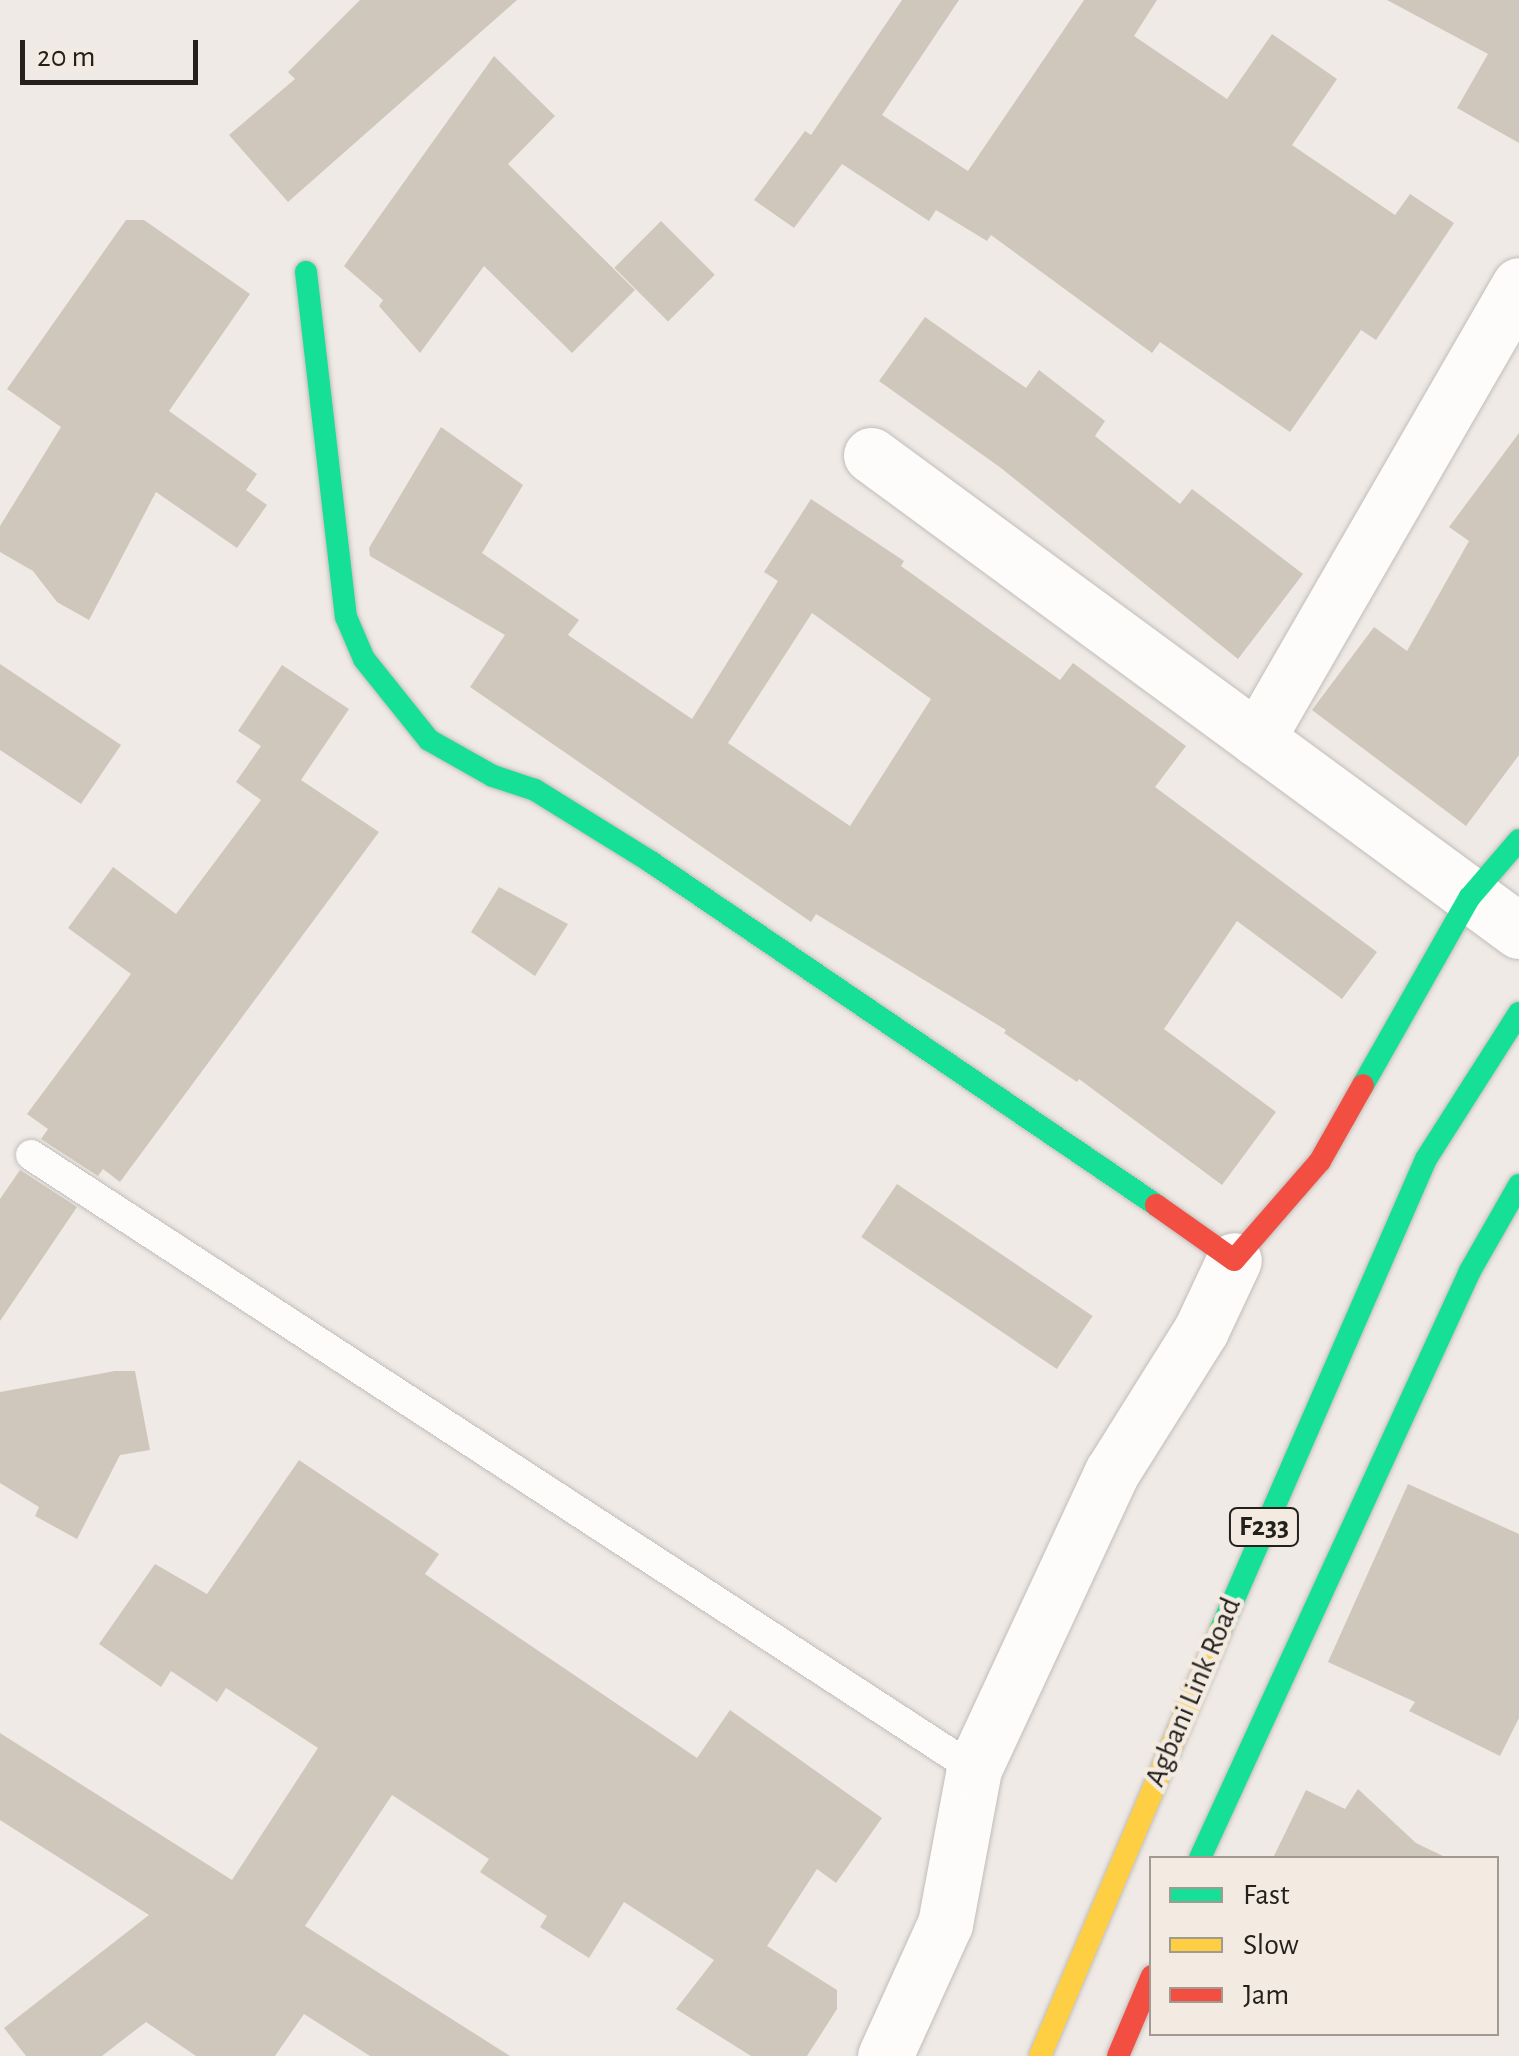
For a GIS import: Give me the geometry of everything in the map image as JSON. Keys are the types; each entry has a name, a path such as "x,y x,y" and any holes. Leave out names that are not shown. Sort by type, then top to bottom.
{"main road":[{"path":"306,272 346,618 364,659 429,740 493,776 535,790 651,862 1076,1147 1234,1260 1320,1161 1470,897 1519,840"},
{"name":"Agbani Link Road","path":"1040,2056 1309,1420 1420,1172 1519,1013"},
{"name":"F233","path":"1201,1856 1470,1271 1519,1186"},
{"path":"1118,2056 1149,1983"}],"street":[{"path":"1257,740 1519,285"},
{"path":"870,455 1519,931"},
{"path":"884,2056 945,1924 974,1769 1112,1472 1201,1330 1234,1260"}],"lane":[{"path":"31,1155 974,1769"}],"building":[{"path":"360,0 517,0 288,202 229,135 295,79 288,72"},
{"path":"902,0 959,0 882,115 968,171 1084,0 1157,0 1134,36 1227,99 1272,34 1337,79 1292,145 1395,215 1410,194 1454,223 1376,340 1361,330 1290,432 1160,342 1152,353 991,235 987,241 936,210 929,221 842,164 794,228 754,200 805,131 811,135"},
{"path":"1387,0 1519,0 1519,143 1457,108 1488,54"},
{"path":"494,56 555,116 508,164 635,290 572,353 484,266 420,353 379,306 383,300 344,266"},
{"path":"126,220 144,220 250,294 169,411 257,474 246,490 267,505 237,548 156,492 89,620 57,602 33,571 0,552 0,526 61,427 7,389"},
{"path":"661,221 715,275 668,321 614,268"},
{"path":"925,317 1026,388 1039,370 1105,421 1095,436 1180,504 1192,489 1303,574 1238,659 1001,468 879,381"},
{"path":"441,427 523,485 482,553 579,620 568,635 692,719 778,581 764,572 811,499 904,561 901,566 1060,680 1073,663 1186,746 1155,787 1377,952 1342,999 1237,921 1164,1029 1276,1112 1222,1185 1079,1079 1077,1082 1004,1033 1006,1030 816,914 811,922 470,687 505,635 370,556 369,548","holes":["812,613 931,699 850,826 728,743"]},
{"path":"1519,433 1519,755 1466,826 1312,710 1374,627 1407,651 1469,541 1449,527"},
{"path":"0,664 121,745 81,804 0,750"},
{"path":"282,665 349,709 301,780 379,832 120,1182 103,1169 98,1176 41,1139 48,1129 27,1114 131,974 68,928 113,867 176,914 261,800 236,782 261,746 238,731"},
{"path":"499,887 568,924 535,976 471,932"},
{"path":"20,1170 77,1207 0,1321 0,1199"},
{"path":"897,1184 1093,1316 1057,1369 861,1237"},
{"path":"115,1371 135,1371 150,1450 120,1455 77,1539 35,1516 39,1507 0,1483 0,1392"},
{"path":"299,1460 439,1554 425,1574 697,1758 730,1710 882,1818 836,1883 817,1869 767,1946 837,1990 837,2009 807,2056 751,2056 676,2009 714,1960 624,1902 589,1958 540,1927 547,1916 480,1872 489,1859 392,1795 305,1926 510,2056 370,2056 304,2014 275,2056 196,2056 146,2022 102,2056 26,2056 4,2028 149,1915 0,1820 0,1733 232,1880 318,1748 226,1688 217,1702 171,1671 161,1687 99,1644 155,1564 207,1594"},
{"path":"1408,1484 1519,1534 1519,1718 1500,1756 1409,1711 1415,1702 1328,1662"},
{"path":"1358,1789 1416,1843 1443,1856 1274,1856 1306,1790 1345,1809"}],"traffic: fast":[{"path":"306,272 346,617 364,659 429,740 493,776 535,790 651,862 1156,1205"},
{"path":"1363,1085 1470,897 1519,840"},
{"path":"1220,1631 1426,1159 1519,1013"},
{"path":"1201,1856 1470,1271 1519,1185"}],"traffic: slow":[{"path":"1040,2056 1220,1631"}],"traffic: jam":[{"path":"1156,1205 1234,1260 1320,1161 1363,1085"},
{"path":"1118,2056 1149,1983"}]}
